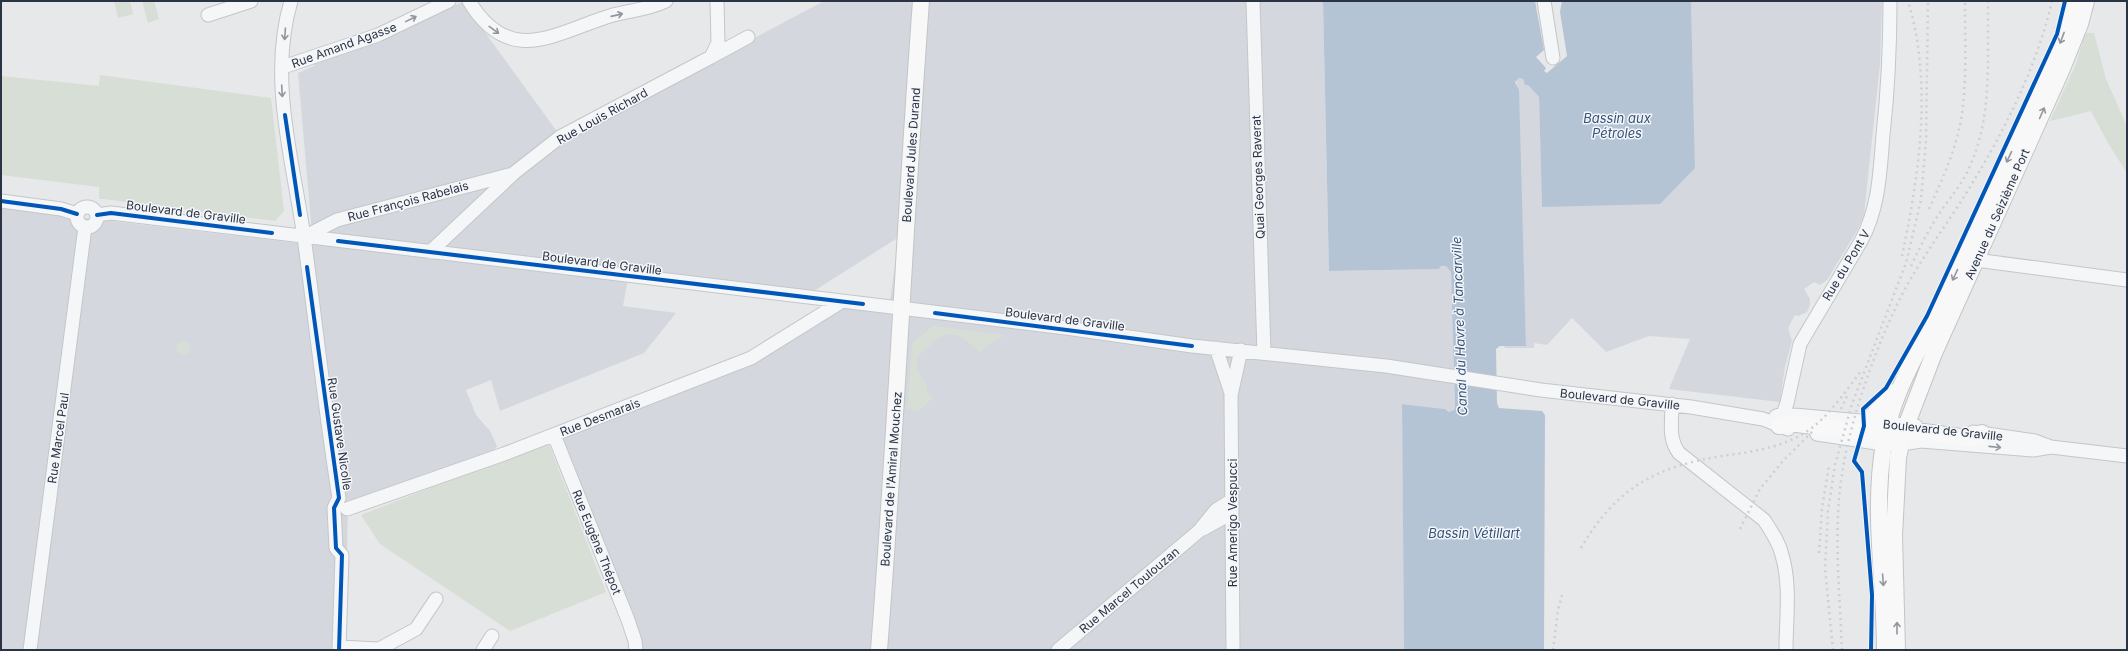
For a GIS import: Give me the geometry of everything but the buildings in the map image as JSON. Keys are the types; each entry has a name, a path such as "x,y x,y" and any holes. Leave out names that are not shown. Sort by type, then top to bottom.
{"main road":[{"name":"Boulevard Jules Durand","path":"902,308 909,161 921,1"},
{"name":"Avenue du Seizième Port","path":"1894,434 1904,380 1938,311 2053,62 2069,21 2074,1"},
{"name":"Avenue du Seizième Port","path":"1894,434 1934,353 2061,71 2080,24 2086,1"},
{"name":"Boulevard de l'Amiral Mouchez","path":"879,650 902,308"},
{"path":"1885,650 1885,608 1878,521 1894,434 1930,343 1938,311"},
{"path":"1866,422 1885,404 1904,380"},
{"path":"1781,420 1790,423 1894,434 1924,432 1975,439 1981,436 1982,433"},
{"path":"1894,434 1898,458 1894,536 1897,650"}],"street":[{"path":"208,15 252,1"},
{"name":"Rue Gustave Nicolle","path":"291,1 285,28 282,67 282,96 286,133 304,237 338,495 334,508 336,548 342,555 339,648"},
{"name":"Rue Amand Agasse","path":"282,67 378,35 449,1"},
{"path":"469,1 492,30 504,37 530,40 557,36 613,15 650,8 666,1"},
{"path":"711,57 718,43 717,1"},
{"name":"Quai Georges Raverat","path":"1253,1 1264,353"},
{"path":"1544,1 1553,58"},
{"name":"Rue du Pont V","path":"1781,420 1800,344 1861,241 1869,226 1875,207 1890,66 1890,1"},
{"name":"Rue Louis Richard","path":"430,252 514,173 560,137 748,37"},
{"name":"Rue François Rabelais","path":"304,237 337,220 514,173"},
{"path":"1,201 61,209 77,214"},
{"path":"87,207 93,209 96,215 94,224 85,227 79,223 77,214 81,209 87,207"},
{"name":"Boulevard de Graville","path":"96,215 111,213 841,302 902,308 1216,348 1422,371 1500,385 1672,404 1763,419 1866,422 1894,434 1920,441 2013,450 2033,450 2051,447"},
{"name":"Rue Marcel Paul","path":"30,650 85,227"},
{"path":"1976,260 2127,280"},
{"name":"Rue Desmarais","path":"347,509 554,435 751,358 841,302"},
{"name":"Rue Amerigo Vespucci","path":"1216,348 1231,395"},
{"name":"Rue Amerigo Vespucci","path":"1233,650 1231,395 1241,350"},
{"path":"1672,404 1671,439 1679,453 1764,520 1773,535 1782,555 1786,580 1786,650"},
{"name":"Boulevard de Graville","path":"1982,433 2035,441 2051,447 2127,456"},
{"name":"Rue Eugène Thépot","path":"554,435 628,620 635,641 636,650"},
{"name":"Rue Marcel Toulouzan","path":"1058,650 1199,531 1216,510 1232,500"},
{"name":"Rue Marcel Toulouzan","path":"1199,531 1228,515 1232,516"},
{"path":"339,648 379,648 416,629 436,599"},
{"path":"483,650 492,636"}],"shaded area":[{"path":"114,1 130,1 133,14 118,18"},
{"path":"142,1 154,1 159,19 148,23"},
{"path":"824,1 1323,1 1329,271 1439,269 1441,266 1446,266 1451,272 1455,409 1449,412 1445,409 1402,404 1404,650 630,650 623,626 552,442 757,360 826,316 846,308 888,314 899,237 814,291 629,273 623,306 676,313 644,353 500,411 491,380 466,390 476,415 490,431 497,446 494,450 348,502 345,650 1,650 1,208 313,245 298,73 314,66 315,63 463,2 563,140"},
{"path":"1691,1 1882,1 1880,64 1864,215 1858,229 1827,280 1820,285 1814,282 1804,289 1810,299 1810,305 1807,312 1798,316 1795,315 1788,328 1792,341 1785,366 1780,402 1669,389 1690,339 1649,336 1606,352 1572,318 1547,345 1534,343 1534,348 1505,348 1504,346 1526,345 1518,89 1516,80 1519,78 1523,79 1525,85 1528,85 1539,97 1542,207 1695,168"},
{"path":"2085,33 2094,33 2106,79 2127,126 2127,173 2108,143 2091,111 2050,121 2076,64"},
{"path":"100,75 271,98 284,211 275,221 99,199 99,187 1,175 1,76 99,86"},
{"path":"933,326 1005,335 987,345 980,352 960,336 946,334 936,340 918,356 917,369 927,386 927,393 933,398 918,411 907,409 912,343"},
{"path":"180,341 186,341 190,345 190,351 186,355 180,355 176,351 176,345"},
{"path":"548,442 606,592 510,631 380,544 361,515"}],"water":[{"path":"1323,1 1535,1 1544,50 1536,57 1546,68 1544,71 1547,73 1567,56 1560,12 1562,1 1691,1 1695,168 1660,204 1542,207 1539,97 1528,85 1525,85 1523,79 1519,78 1515,82 1519,90 1526,346 1500,346 1496,349 1497,403 1499,408 1542,411 1545,415 1544,650 1404,650 1402,404 1445,409 1449,412 1455,409 1451,272 1446,266 1441,266 1439,269 1329,271"}],"railway":[{"path":"1902,256 1914,194 1921,129 1922,96 1916,32 1908,1"},
{"path":"1833,650 1825,568 1828,511 1835,465 1852,404 1906,263 1921,200 1926,140 1928,1"},
{"path":"1929,209 1953,150 1960,126 1964,100 1965,1"},
{"path":"1911,266 1933,223 1967,173 1977,147 1986,106 1988,1"},
{"path":"1842,650 1838,556 1839,499 1846,451 1859,402 1885,331 1903,293 1921,262 1961,202 2007,120 2029,73 2046,25 2052,1"},
{"path":"1581,548 1594,527 1608,510 1623,495 1640,484 1657,474 1677,467 1698,461 1776,446 1806,432 1822,420 1861,371"},
{"path":"1841,409 1848,394"},
{"path":"1740,529 1760,489 1783,461 1814,430"},
{"path":"1819,553 1822,508 1829,466"},
{"path":"1553,650 1558,610 1562,595"}],"cycle path":[{"path":"1871,650 1872,595 1862,472 1854,461 1864,426 1863,409 1886,388 1927,316 2057,34 2065,1"},
{"path":"285,115 300,215"},
{"path":"1,201 61,209 77,214"},
{"path":"97,215 111,213 272,233"},
{"path":"338,241 863,304"},
{"path":"307,267 339,498 334,508 336,548 342,555 339,650"},
{"path":"935,313 1192,346"}],"water label":[{"name":"Bassin aux Pétroles","path":"1617,126"},
{"name":"Canal du Havre à Tancarville","path":"1459,326"},
{"name":"Bassin Vétillart","path":"1474,533"}]}
